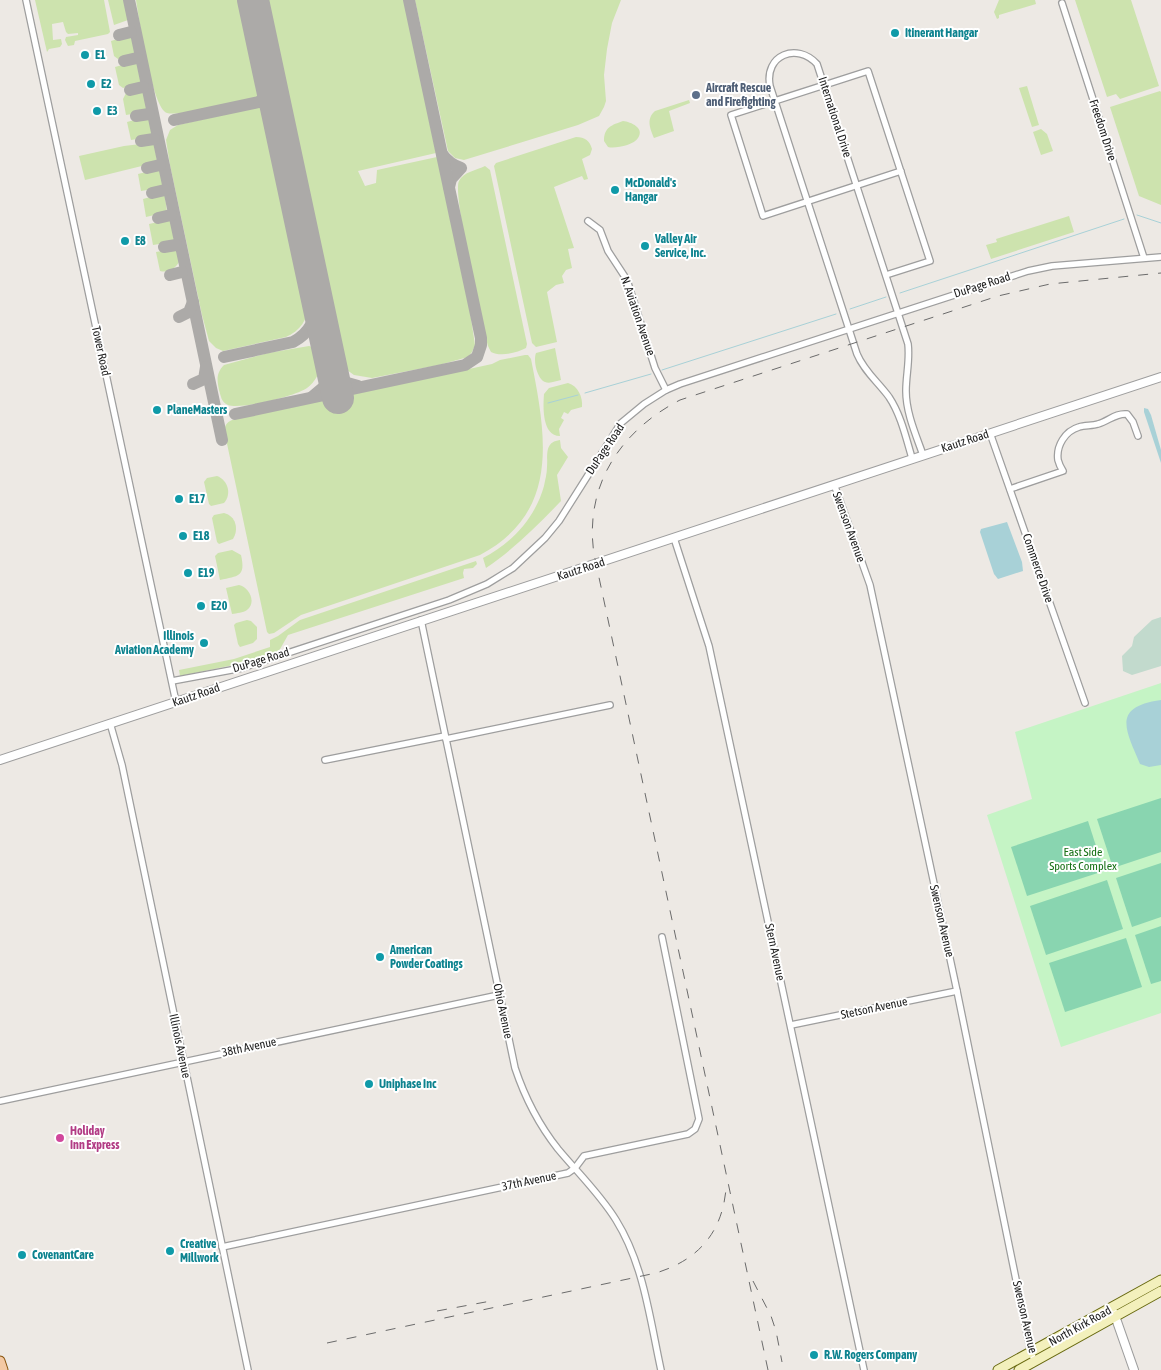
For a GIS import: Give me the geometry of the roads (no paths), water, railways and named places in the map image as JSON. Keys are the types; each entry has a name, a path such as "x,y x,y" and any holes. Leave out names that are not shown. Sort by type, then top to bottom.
{"main road":[{"name":"North Kirk Road","path":"1114,1312 1161,1280"},
{"name":"North Kirk Road","path":"998,1370 1033,1357 1114,1312 1161,1291"},
{"name":"North Kirk Road","path":"1019,1370 1033,1357"},
{"path":"0,1362 2,1370"}],"street":[{"name":"Tower Road","path":"26,0 176,702"},
{"name":"Freedom Drive","path":"1062,3 1144,258"},
{"name":"International Drive","path":"912,458 894,407 863,366 857,354 770,86 769,75 773,64 783,56 797,52 803,53 817,64 908,344 906,391 908,406 923,455"},
{"path":"886,275 930,261 901,171 868,71 731,115 763,216 901,171"},
{"name":"N. Aviation Avenue","path":"588,222 600,230 608,251 627,280 655,368 666,390"},
{"name":"DuPage Road","path":"172,681 242,668 457,597 487,584 513,568 545,538 559,521 621,423 644,404 666,390 898,312 1028,271 1052,266 1161,257"},
{"name":"Kautz Road","path":"0,760 1161,377"},
{"path":"1010,489 1062,471 1058,460 1059,447 1066,434 1077,428 1098,424 1120,414 1127,414 1133,422 1138,436"},
{"name":"Commerce Drive","path":"990,433 1085,703"},
{"name":"Swenson Avenue","path":"834,484 870,586 1033,1357"},
{"name":"Stern Avenue","path":"674,538 709,646 864,1370"},
{"name":"Ohio Avenue","path":"421,620 515,1068 524,1092 542,1126 559,1150 609,1208 630,1247 640,1276 661,1370"},
{"path":"324,760 610,705"},
{"name":"Illinois Avenue","path":"110,723 124,774 248,1370"},
{"name":"37th Avenue","path":"222,1247 568,1172 575,1168 584,1156 688,1134 695,1129 699,1119 662,937"},
{"name":"Stetson Avenue","path":"791,1026 957,991"},
{"name":"38th Avenue","path":"0,1101 499,995"},
{"path":"1114,1312 1134,1370"}],"water":[{"path":"1144,408 1148,409 1151,415 1161,450 1161,463 1144,412"},
{"path":"1007,522 1022,562 1023,571 998,579 994,574 980,532 981,529"},
{"path":"1161,700 1161,765 1149,767 1140,764 1130,741 1126,722 1129,714 1135,708 1145,703"}],"waterway":[{"path":"1137,215 1161,223"},
{"path":"900,293 1124,219"},
{"path":"850,309 886,297"},
{"path":"662,370 836,314"},
{"path":"585,393 651,374"},
{"path":"548,403 578,395"}],"railway":[{"path":"768,1370 594,554 592,529 595,506 601,484 611,463 624,444 659,413 680,400 998,296 1050,284 1161,273"},
{"path":"327,1343 656,1273 684,1261 705,1243 719,1219 724,1205 726,1189"},
{"path":"753,1281 771,1316 782,1362"},
{"path":"437,1311 491,1301"}],"place":[{"name":"Itinerant Hangar","path":"895,33"},
{"name":"E1","path":"85,55"},
{"name":"E2","path":"91,84"},
{"name":"Aircraft Rescue and Firefighting","path":"696,95"},
{"name":"E3","path":"97,111"},
{"name":"McDonald's Hangar","path":"615,190"},
{"name":"E8","path":"125,241"},
{"name":"Valley Air Service, Inc.","path":"645,246"},
{"name":"PlaneMasters","path":"157,410"},
{"name":"E17","path":"179,499"},
{"name":"E18","path":"183,536"},
{"name":"E19","path":"188,573"},
{"name":"E20","path":"201,606"},
{"name":"Illinois Aviation Academy","path":"204,643"},
{"name":"American Powder Coatings","path":"380,957"},
{"name":"Uniphase Inc","path":"369,1084"},
{"name":"Holiday Inn Express","path":"60,1138"},
{"name":"Creative Millwork","path":"170,1251"},
{"name":"CovenantCare","path":"22,1255"},
{"name":"R.W. Rogers Company","path":"814,1355"}],"park label":[{"name":"East Side Sports Complex","path":"1083,859"}]}
